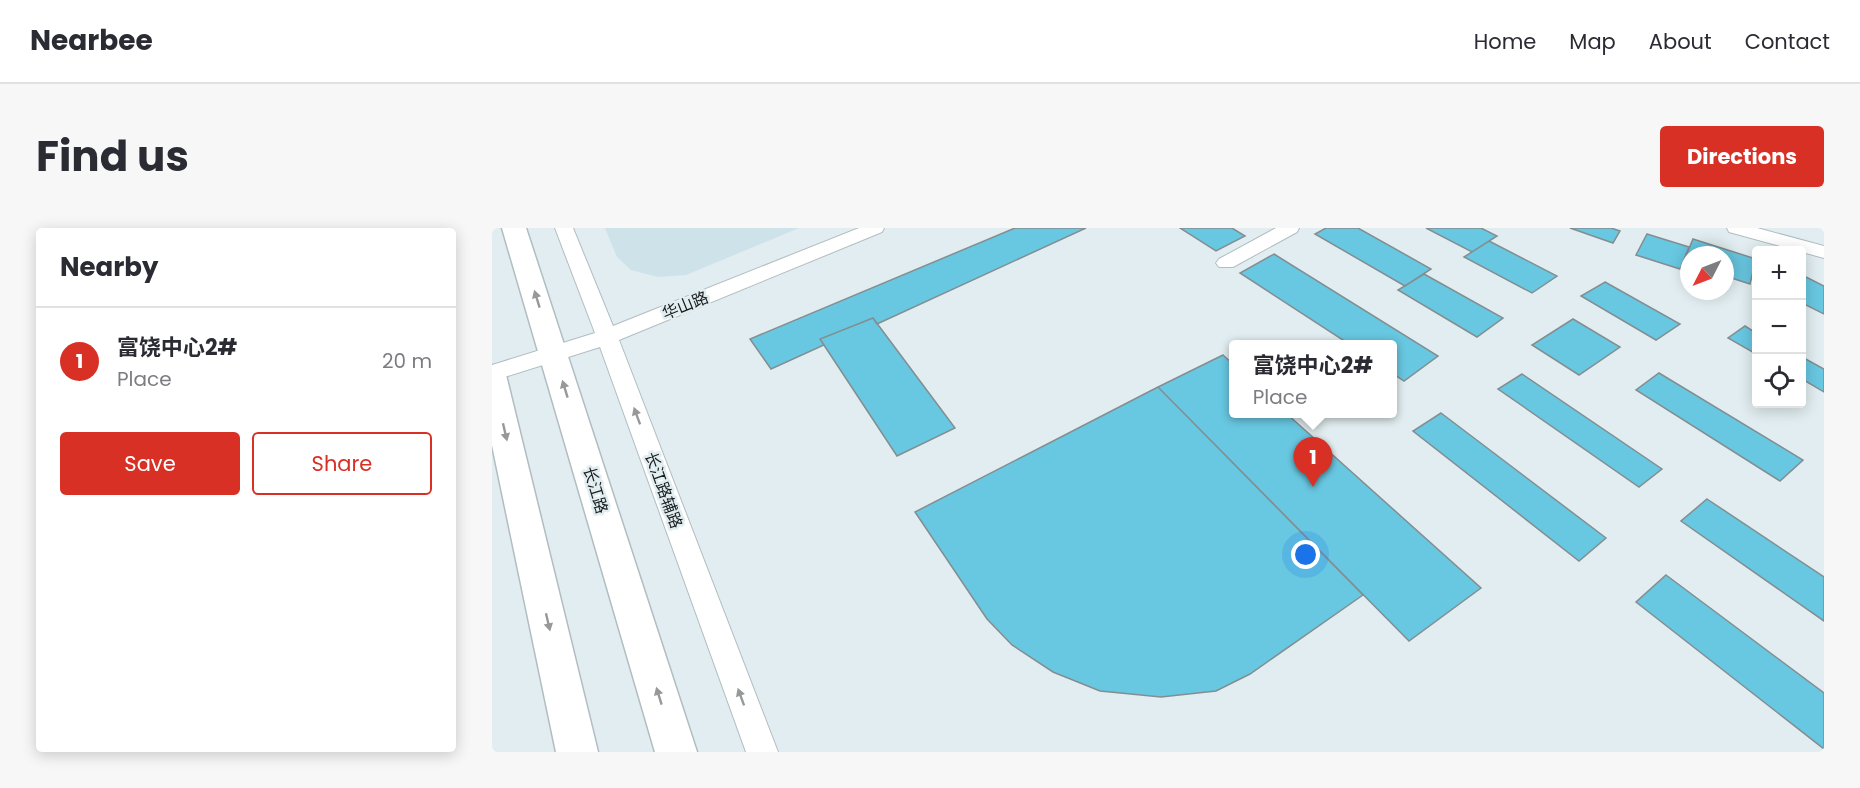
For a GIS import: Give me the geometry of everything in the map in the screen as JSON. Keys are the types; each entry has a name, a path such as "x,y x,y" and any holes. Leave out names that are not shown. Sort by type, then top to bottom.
{"main road":[{"name":"长江路","path":"514,228 676,752"},
{"path":"492,374 577,752"}],"street":[{"name":"长江路辅路","path":"564,228 762,752"},
{"name":"华山路","path":"492,374 607,337 875,228"},
{"path":"1226,263 1290,228"},
{"path":"1736,228 1824,252"}],"shaded area":[{"path":"605,228 799,228 686,275 658,277 631,270 617,257"}],"building":[{"path":"1015,228 1086,228 877,324 873,318 820,339 824,345 771,369 750,339"},
{"path":"1180,228 1232,228 1245,236 1216,251"},
{"path":"1326,228 1358,228 1431,269 1405,286 1315,234"},
{"path":"1426,228 1481,228 1497,236 1472,252"},
{"path":"1570,228 1611,228 1620,231 1613,243"},
{"path":"1647,234 1686,246 1680,246 1680,269 1636,255"},
{"path":"1693,239 1715,246 1690,246"},
{"path":"1489,241 1557,276 1532,293 1464,257"},
{"path":"1734,252 1752,258 1750,284 1734,279"},
{"path":"1274,254 1438,356 1404,381 1397,376 1397,340 1343,340 1240,273"},
{"path":"1424,274 1503,318 1477,337 1398,290"},
{"path":"1806,277 1824,286 1824,314 1806,305"},
{"path":"1605,282 1680,324 1656,340 1581,296"},
{"path":"873,318 955,428 897,456 820,339"},
{"path":"1573,319 1620,347 1579,375 1532,345"},
{"path":"1745,326 1752,330 1752,352 1728,338"},
{"path":"1223,355 1229,360 1229,418 1291,418 1481,588 1409,641 1158,387"},
{"path":"1806,359 1824,369 1824,392 1806,381"},
{"path":"1659,373 1803,460 1780,481 1636,390"},
{"path":"1522,374 1662,469 1639,487 1498,389"},
{"path":"1158,387 1363,595 1250,674 1216,691 1161,697 1100,691 1053,672 1012,645 987,619 915,512"},
{"path":"1441,413 1606,538 1579,561 1413,431"},
{"path":"1707,499 1824,577 1824,621 1681,521"},
{"path":"1666,575 1824,693 1824,749 1636,602"}],"place":[{"name":"富饶中心2#","path":"1313,487"}]}
